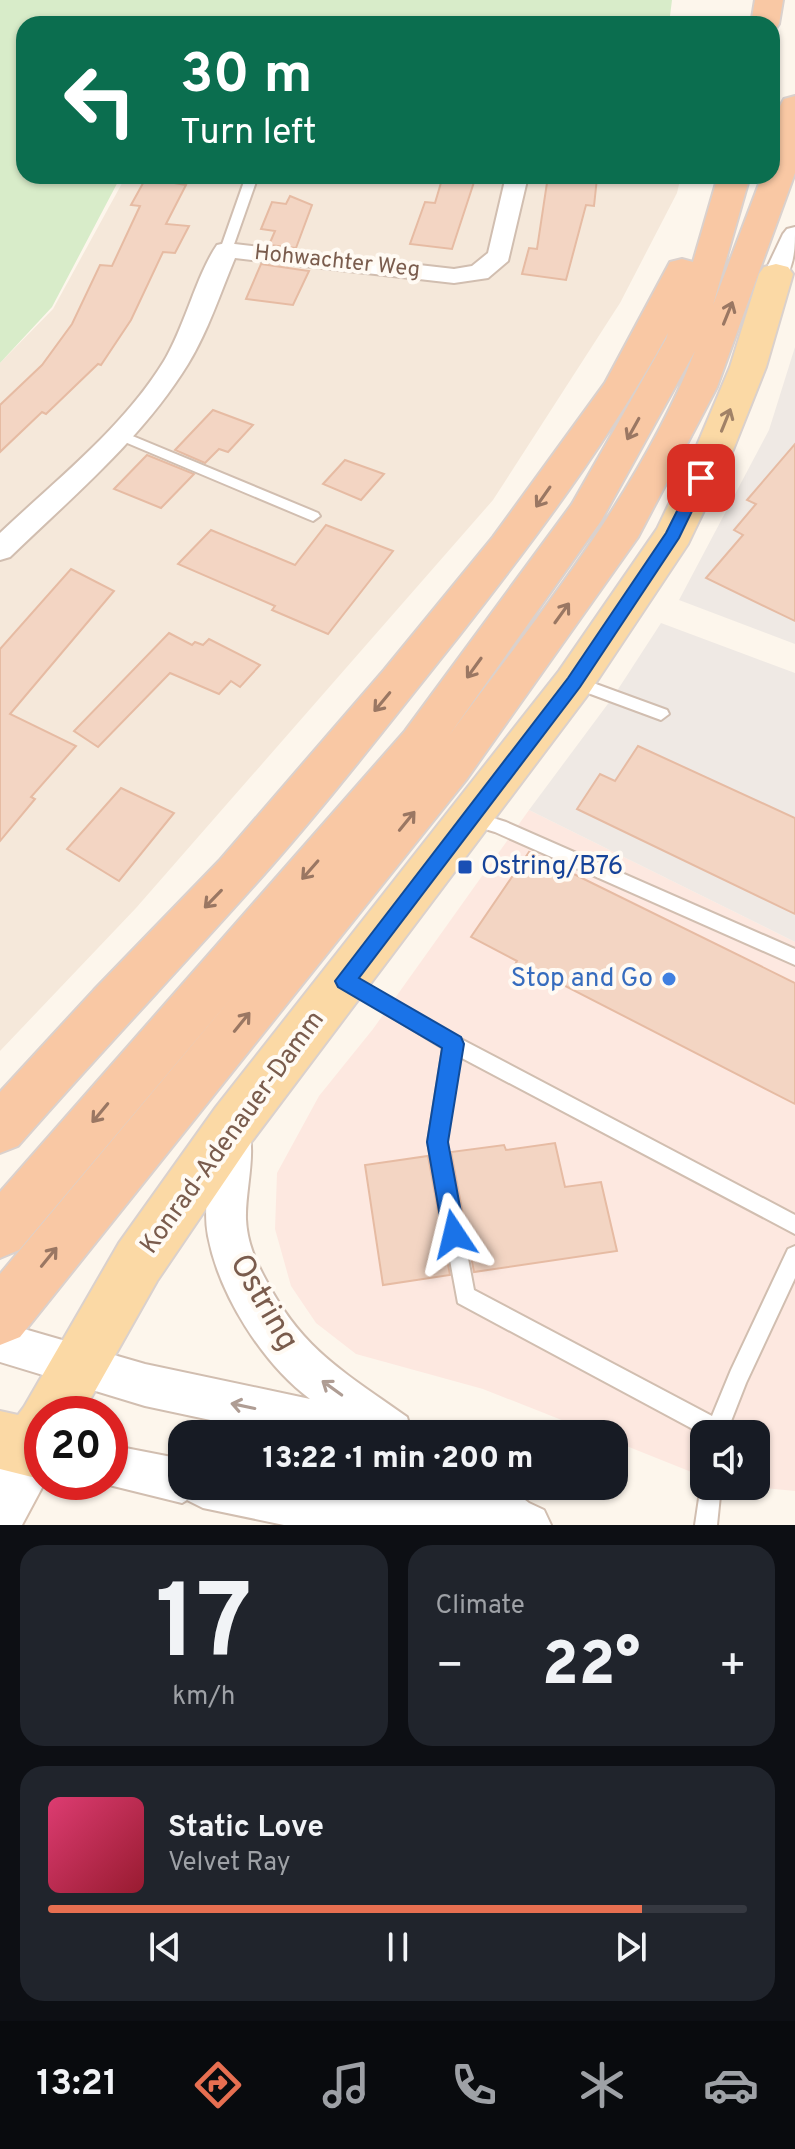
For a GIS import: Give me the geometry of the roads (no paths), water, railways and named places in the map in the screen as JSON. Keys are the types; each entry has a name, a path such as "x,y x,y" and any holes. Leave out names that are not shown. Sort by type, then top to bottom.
{"highway":[{"path":"780,171 795,105"},
{"path":"0,1129 111,1005 235,875 399,681 507,547 620,388 658,321 694,243 712,184"},
{"path":"28,1345 172,1068 420,743 587,512 684,339 715,247 732,184"},
{"path":"0,1232 172,1068 450,768 624,527 699,387 775,184"},
{"path":"776,274 779,184"}],"main road":[{"name":"Konrad-Adenauer-Damm","path":"31,1396 28,1345 138,1262 234,1124 574,682 674,534 714,450 748,367 776,274"},
{"path":"0,1505 24,1455"}],"street":[{"name":"Hohwachter Weg","path":"0,550 118,434 167,377 189,337 226,250 454,276 479,273 499,256 515,184"},
{"path":"776,274 795,234"},
{"name":"Ostring","path":"234,1124 227,1185 227,1235 234,1261 254,1299 295,1361 376,1420"},
{"path":"28,1345 176,1392 308,1420"},
{"path":"128,1470 168,1478"},
{"path":"268,1500 334,1514 525,1524"},
{"path":"492,1500 525,1524"}],"lane":[{"path":"226,250 249,184"},
{"path":"118,434 313,516"},
{"path":"574,682 661,714"},
{"path":"470,818 500,827 795,957"},
{"path":"345,981 453,1044 795,1225"},
{"path":"453,1044 437,1142 465,1296 694,1420"},
{"path":"721,1420 795,1256"},
{"path":"706,1525 709,1500"}],"place":[{"name":"Ostring/B76","path":"465,867"},
{"name":"Stop and Go","path":"669,979"}]}
